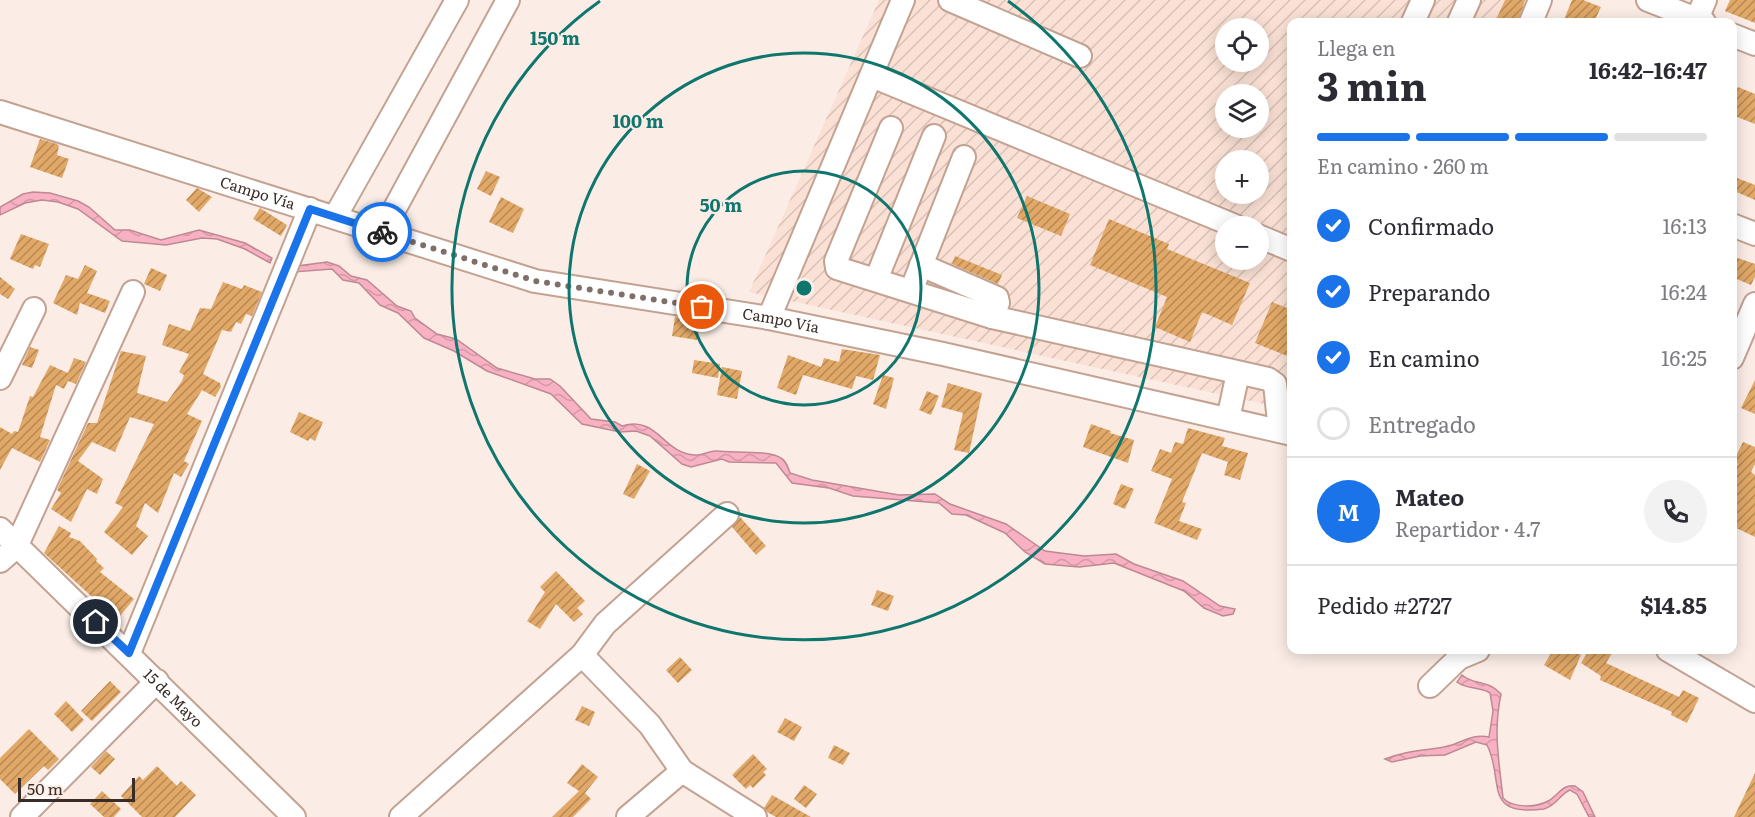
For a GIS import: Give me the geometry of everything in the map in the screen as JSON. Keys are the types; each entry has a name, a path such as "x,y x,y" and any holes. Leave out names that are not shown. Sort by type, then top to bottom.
{"street":[{"path":"335,217 457,0"},
{"path":"382,232 508,0"},
{"path":"770,318 903,0"},
{"path":"950,0 1080,56"},
{"path":"1415,18 1423,0"},
{"path":"1461,18 1469,0"},
{"path":"1533,18 1540,0"},
{"path":"1648,0 1702,14"},
{"path":"1737,37 1755,44"},
{"path":"872,76 1215,218"},
{"name":"Campo Vía","path":"0,112 535,281 770,318 943,354 1286,432"},
{"path":"891,128 836,261 837,268 992,317 1268,379 1275,384 1286,432"},
{"path":"876,280 934,136"},
{"path":"911,291 964,158"},
{"path":"129,653 310,209"},
{"path":"1737,227 1755,234"},
{"path":"1269,241 1287,248"},
{"path":"921,265 997,298 998,303 992,317"},
{"path":"8,554 133,292"},
{"path":"1737,346 1755,304"},
{"path":"0,378 34,309"},
{"path":"1228,419 1238,373"},
{"path":"401,817 582,655 605,624 727,514"},
{"name":"15 de Mayo","path":"0,529 8,554 129,653 294,817"},
{"path":"1430,686 1459,658 1468,654"},
{"path":"1675,654 1755,701"},
{"path":"582,655 650,725 682,771 755,817"},
{"path":"22,817 157,681"},
{"path":"628,817 682,771"}],"shaded area":[{"path":"879,0 1526,0 1519,18 1287,18 1287,409 749,292"}],"water":[{"path":"50,193 78,201 89,207 115,230 130,230 161,240 199,230 245,243 272,258 270,263 245,249 217,239 202,238 166,245 122,241 78,209 58,202 42,200 25,203 0,215 0,207 23,194"},
{"path":"327,262 339,266 351,276 367,280 397,306 411,311 415,318 437,334 456,339 497,368 535,379 550,379 560,386 591,419 615,422 622,426 634,424 644,426 684,453 698,455 714,451 776,455 787,464 790,473 812,480 899,495 935,494 950,504 1006,524 1045,551 1084,556 1116,554 1134,564 1183,581 1220,606 1235,609 1233,614 1223,616 1204,608 1184,591 1114,563 1079,567 1045,564 1025,552 1005,533 966,515 952,514 939,503 853,496 829,488 792,483 776,463 729,462 722,459 691,467 682,464 650,436 636,431 620,432 582,424 551,394 487,371 454,351 424,338 398,313 380,305 359,283 343,280 332,269 294,272 297,266"},
{"path":"1462,675 1491,686 1501,694 1497,733 1503,798 1512,804 1537,805 1552,799 1564,788 1575,786 1583,792 1595,817 1589,817 1577,794 1570,790 1544,809 1524,810 1511,807 1503,801 1499,793 1487,745 1476,742 1445,755 1420,756 1392,762 1385,759 1408,752 1450,746 1476,736 1489,737 1493,711 1490,693 1457,682"}],"building":[{"path":"1505,0 1525,0 1519,18 1497,18"},
{"path":"1572,0 1583,0 1601,7 1596,18 1565,18"},
{"path":"1730,0 1755,0 1755,23 1725,11"},
{"path":"1738,87 1755,94 1755,124 1737,117"},
{"path":"40,139 57,144 59,146 57,155 69,159 62,178 30,167"},
{"path":"486,171 500,177 491,196 477,189"},
{"path":"1737,178 1755,185 1755,200 1737,192"},
{"path":"197,188 212,197 199,212 186,200"},
{"path":"1027,196 1070,214 1061,236 1017,218"},
{"path":"501,197 524,209 513,233 489,222"},
{"path":"260,208 287,225 281,236 253,219"},
{"path":"1109,219 1169,244 1167,249 1250,283 1232,325 1202,312 1190,342 1155,327 1167,297 1090,265"},
{"path":"21,234 49,244 40,267 35,265 33,269 10,259"},
{"path":"955,256 1002,275 998,284 952,264"},
{"path":"1737,258 1755,264 1755,277 1751,285 1737,279"},
{"path":"85,265 97,271 87,293 110,301 105,313 80,303 77,315 53,303 66,275 78,279"},
{"path":"151,268 167,275 160,291 144,284"},
{"path":"0,277 15,289 8,299 0,294"},
{"path":"223,282 242,289 244,285 262,292 252,316 246,314 241,324 236,322 231,332 222,330 203,374 220,383 221,387 215,397 202,390 187,414 202,421 184,461 189,464 181,477 174,473 158,513 145,503 136,526 148,536 132,555 104,532 123,507 115,503 154,424 130,417 115,452 92,442 78,461 103,479 97,494 87,489 71,522 51,509 61,493 57,490 88,423 97,423 121,351 146,356 137,393 167,402 182,381 184,375 179,372 189,354 162,345 169,324 190,331 200,308 211,309"},
{"path":"1272,302 1287,308 1287,356 1255,343"},
{"path":"675,317 701,321 697,340 672,336"},
{"path":"30,347 39,350 32,368 22,365"},
{"path":"842,349 880,355 873,380 856,376 852,389 803,375 796,395 777,388 788,355 821,367 824,358 839,362"},
{"path":"74,358 86,362 76,384 68,381 64,389 56,385 40,437 50,440 40,462 12,448 0,470 0,427 12,434 14,431 18,432 30,396 33,397 50,365 68,373"},
{"path":"694,360 720,364 718,378 692,373"},
{"path":"722,367 742,371 737,399 717,395"},
{"path":"883,375 894,378 886,409 873,404"},
{"path":"1755,380 1755,414 1741,408"},
{"path":"948,383 982,393 969,453 954,450 963,413 941,407"},
{"path":"927,391 939,396 931,415 919,410"},
{"path":"299,412 323,422 315,441 310,438 308,441 290,432"},
{"path":"1091,424 1111,431 1110,433 1134,440 1128,463 1083,447"},
{"path":"1188,428 1225,438 1222,446 1248,453 1240,480 1224,475 1228,462 1202,453 1182,502 1186,503 1179,521 1202,529 1197,540 1154,523 1172,479 1151,471 1160,449 1171,453 1175,442 1183,444"},
{"path":"1743,442 1755,447 1755,464 1751,472 1755,475 1755,537 1737,528 1737,454"},
{"path":"637,464 650,471 634,499 623,494"},
{"path":"1121,484 1134,489 1125,509 1113,504"},
{"path":"740,517 766,546 756,555 732,527"},
{"path":"59,526 71,533 69,537 80,541 97,559 96,561 104,568 100,572 134,599 120,616 116,613 113,616 44,553"},
{"path":"556,571 585,601 577,608 583,614 574,622 556,604 540,629 527,621 545,592 540,587"},
{"path":"877,590 894,596 888,611 871,605"},
{"path":"1551,654 1581,655 1570,680 1544,665"},
{"path":"1587,654 1612,654 1606,663 1679,697 1683,690 1699,698 1687,723 1671,715 1672,712 1600,680 1601,676 1581,663"},
{"path":"680,657 692,670 678,683 666,670"},
{"path":"110,681 121,692 92,721 81,711"},
{"path":"66,701 84,720 72,732 54,714"},
{"path":"582,706 595,712 589,726 575,720"},
{"path":"785,718 802,727 794,741 777,732"},
{"path":"29,729 59,759 48,770 44,766 15,794 0,779 0,758"},
{"path":"834,745 850,753 843,765 828,758"},
{"path":"106,751 115,759 100,775 91,767"},
{"path":"753,754 767,769 763,772 766,775 753,788 750,785 746,789 732,775"},
{"path":"582,764 598,777 585,793 591,799 573,817 552,817 579,791 567,783"},
{"path":"157,766 177,786 181,781 196,795 175,817 142,817 121,796 139,776 143,780"},
{"path":"1755,773 1755,817 1734,817"},
{"path":"804,785 817,794 806,808 794,799"},
{"path":"102,791 121,809 114,817 104,817 90,804"},
{"path":"772,795 811,817 776,817 767,812 764,808"}],"way so far":[{"path":"382,232 535,281 702,307"}],"route":[{"path":"96,622 129,653 310,209 382,232"}]}
